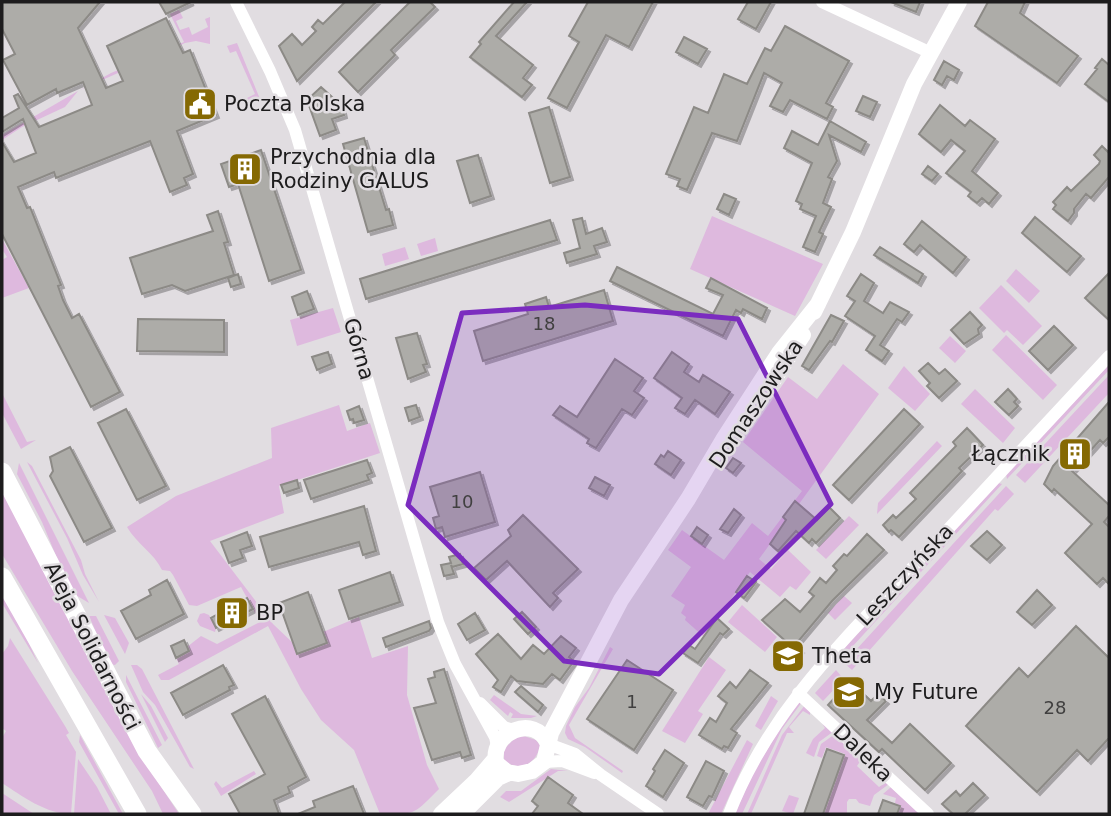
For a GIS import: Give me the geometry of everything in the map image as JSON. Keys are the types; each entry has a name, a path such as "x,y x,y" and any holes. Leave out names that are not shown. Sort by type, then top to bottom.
{"main road":[{"name":"Aleja Solidarności","path":"2,472 147,751 192,814"},
{"name":"Aleja Solidarności","path":"2,577 137,814"}],"street":[{"name":"Górna","path":"236,2 295,130 438,622 455,664 497,740 496,752"},
{"path":"821,2 926,50"},
{"name":"Domaszowska","path":"548,744 551,733 612,616 688,499 701,485 789,360 853,232 926,50 950,2"},
{"name":"Domaszowska","path":"926,50 959,2"},
{"name":"Leszczyńska","path":"729,814 758,751 798,693 828,657 1109,356"},
{"name":"Domaszowska","path":"535,730 578,683"},
{"name":"Daleka","path":"798,693 928,814"},
{"name":"Górna","path":"475,698 504,727 513,730"},
{"path":"466,807 503,737 513,730 535,730 542,735 548,744 548,754 544,762"},
{"path":"548,744 575,754 658,814"},
{"path":"496,752 498,765 509,773"},
{"path":"441,814 466,807 498,778 509,773 528,772 544,762 562,761 601,775"}],"highlighted area":[{"path":"585,305 738,319 831,504 659,674 564,661 408,505 462,313"}],"shaded area":[{"path":"179,10 183,18 176,21 180,30 189,27 192,35 208,27 205,19 210,17 210,44 196,41 185,43 80,90 111,73 184,42 170,14"},
{"path":"237,43 260,99 245,99 255,94 236,51 230,53 227,46"},
{"path":"78,91 65,107 22,127 2,140 2,135"},
{"path":"712,216 823,264 795,316 690,269"},
{"path":"435,238 438,251 421,256 417,244"},
{"path":"2,239 29,288 2,298 2,260 7,257 2,249"},
{"path":"405,247 409,259 385,266 382,254"},
{"path":"1016,269 1040,291 1029,303 1006,281"},
{"path":"1001,285 1042,326 1023,345 1007,330 1004,333 979,308"},
{"path":"333,308 341,332 297,346 290,320"},
{"path":"1006,335 1057,385 1043,400 992,350"},
{"path":"950,336 966,351 955,363 939,348"},
{"path":"1109,363 1109,370 1007,479 1006,474"},
{"path":"843,364 879,394 759,559 771,569 788,550 811,572 796,590 790,586 780,597 750,572 704,637 685,620 686,617 681,613 685,605 671,596 691,567 668,550 682,530 724,560 752,523 768,536 802,491 743,442 788,377 817,399"},
{"path":"904,366 930,394 915,411 888,388"},
{"path":"1109,375 1109,393 1025,483 1016,475"},
{"path":"975,389 1015,428 1003,443 961,404"},
{"path":"2,393 27,442 36,440 21,449 2,413"},
{"path":"339,405 347,431 370,423 380,453 279,486 284,513 210,541 273,624 294,644 359,617 372,658 408,646 407,695 427,765 439,789 419,808 408,813 380,814 354,750 321,720 301,689 268,626 169,680 161,680 158,675 179,664 176,658 189,651 187,647 201,636 217,644 260,622 241,587 197,606 189,605 170,571 162,570 127,527 176,496 272,458 271,428"},
{"path":"937,441 942,446 877,514 878,503"},
{"path":"27,462 32,466 81,560 99,602 83,575"},
{"path":"19,463 89,603 74,594 64,575 42,522 17,474"},
{"path":"998,483 1002,484 840,660 839,654"},
{"path":"1006,486 1014,494 998,511 995,509 852,670 844,663"},
{"path":"2,489 133,744 179,814 163,814 152,791 72,671 2,554"},
{"path":"849,516 859,525 826,559 816,550"},
{"path":"2,594 22,628 38,663 2,603"},
{"path":"844,596 852,603 835,620 828,613"},
{"path":"742,605 777,637 765,652 728,622"},
{"path":"200,614 209,615 216,628 215,632 200,626 197,621"},
{"path":"104,615 115,618 129,643 125,654"},
{"path":"89,616 96,616 119,661 115,665 110,664"},
{"path":"10,638 65,726 69,733 66,735 76,752 71,814 43,808 2,783 2,738 6,731 2,728 2,654"},
{"path":"610,647 613,649 569,725 575,738 623,771 622,773 585,747 568,739 565,733 575,707 589,688"},
{"path":"709,657 726,670 698,711 703,714 685,743 662,731"},
{"path":"131,665 142,669 194,769 190,767 155,705 143,692"},
{"path":"836,670 842,681 823,701 815,693"},
{"path":"126,675 162,745 158,748 126,682"},
{"path":"141,694 151,706 168,738 165,742"},
{"path":"494,695 521,714 537,716 511,718 513,714 510,712 508,716 490,700"},
{"path":"771,696 778,701 761,730 755,726"},
{"path":"802,702 782,729 742,814 735,814 753,773 795,704"},
{"path":"805,705 810,710 810,715 803,711 789,727 794,733 787,733 751,814 747,814 782,735"},
{"path":"822,723 834,731 819,742 814,757 806,753 813,739 825,728"},
{"path":"835,734 861,760 857,766 879,787 885,783 889,784 874,795 870,806 859,803 856,799 849,799 847,814 824,814 845,754 826,747 822,758 817,756 821,744"},
{"path":"80,735 123,814 119,814 79,742"},
{"path":"524,736 536,740 540,745 532,761 516,766 504,761 504,749 515,738"},
{"path":"747,740 753,744 721,814 708,814"},
{"path":"78,759 97,787 111,814 74,814"},
{"path":"551,769 568,771 558,771 509,802 500,797 506,791 521,791"},
{"path":"254,771 256,774 221,796 214,784 216,781 222,788"},
{"path":"891,787 920,814 898,814 901,806 895,803 896,798 883,794"},
{"path":"2,793 34,814 2,814"},
{"path":"789,795 799,798 793,814 782,811"}],"building":[{"path":"2,2 100,2 78,28 106,88 123,81 107,46 166,18 183,53 190,50 216,115 177,131 193,174 184,178 187,185 170,192 150,141 56,178 54,172 18,187 27,208 30,207 61,285 58,286 63,300 72,318 79,314 120,392 91,407 2,234 2,142 14,162 36,153 23,119 2,132 2,118 19,108 14,96 18,94 39,127 92,105 83,82 57,93 56,89 27,105 3,60 15,54 2,29"},
{"path":"159,2 191,2 166,14"},
{"path":"345,2 376,2 297,81 279,46 292,34 302,45 316,31 312,27 318,20 323,24"},
{"path":"410,2 430,2 435,7 391,50 395,55 358,92 339,72"},
{"path":"514,2 527,2 496,36 533,65 523,78 532,85 522,97 470,57 481,44 479,42"},
{"path":"588,2 653,2 629,47 606,35 567,108 548,98 579,42 569,36"},
{"path":"748,2 771,2 756,29 738,19"},
{"path":"891,2 920,2 916,12"},
{"path":"988,2 1025,2 1020,13 1078,56 1057,83 975,26"},
{"path":"785,26 849,61 826,103 833,107 827,119 790,100 783,112 770,106 782,83 764,73 737,141 712,133 687,190 677,186 680,179 666,174 694,107 708,113 724,74 747,84 765,48 771,51"},
{"path":"684,37 707,49 698,64 676,52"},
{"path":"1102,59 1109,65 1109,102 1085,84"},
{"path":"944,61 959,70 954,80 947,76 942,85 934,80"},
{"path":"321,87 342,106 344,115 332,119 336,130 320,136 307,100"},
{"path":"863,96 877,102 870,117 856,111"},
{"path":"940,105 965,126 970,120 995,139 972,171 998,193 989,204 982,198 977,203 968,196 971,192 946,173 965,151 951,140 941,152 919,134"},
{"path":"549,107 570,177 550,183 529,113"},
{"path":"830,121 866,142 861,152 829,135 837,161 828,177 832,179 823,203 831,207 819,232 823,234 815,252 803,247 816,216 800,209 802,204 796,201 812,163 784,148 792,131 818,145"},
{"path":"364,138 393,225 368,232 343,144"},
{"path":"1102,146 1108,152 1109,150 1109,177 1091,198 1086,194 1068,221 1053,209 1056,205 1053,202 1067,187 1071,191 1099,164 1100,161 1094,155"},
{"path":"261,150 301,270 269,281 238,184 229,187 221,164"},
{"path":"478,155 491,196 470,203 457,161"},
{"path":"928,166 938,174 932,181 922,174"},
{"path":"724,194 736,199 729,215 717,209"},
{"path":"218,211 228,242 224,243 234,275 185,291 172,285 142,294 130,258 213,231 207,215"},
{"path":"1035,217 1081,256 1067,272 1022,233"},
{"path":"582,218 586,234 602,228 607,242 594,246 597,254 567,263 564,253 580,248 573,220"},
{"path":"550,220 557,240 366,299 360,279"},
{"path":"922,221 966,257 953,273 920,245 914,252 904,244"},
{"path":"880,247 923,274 918,283 874,255"},
{"path":"617,267 713,314 723,295 706,288 711,278 767,308 762,319 743,309 741,313 736,310 723,336 610,281"},
{"path":"1109,273 1109,320 1085,298"},
{"path":"238,274 241,284 231,287 228,278"},
{"path":"861,274 874,283 864,301 883,313 890,302 909,312 902,322 897,319 880,345 889,351 882,361 866,350 875,336 845,316 855,301 847,296"},
{"path":"604,290 613,321 483,361 474,331 528,314 525,304 546,297 549,307"},
{"path":"307,291 314,309 298,315 292,297"},
{"path":"970,312 982,325 978,329 979,334 964,344 951,330"},
{"path":"831,315 844,321 832,342 830,341 809,370 802,366"},
{"path":"138,319 224,320 224,352 137,351"},
{"path":"1054,326 1073,345 1048,370 1029,351"},
{"path":"417,333 427,364 423,365 426,372 408,379 396,338"},
{"path":"328,352 332,364 317,370 312,357"},
{"path":"672,352 689,364 684,372 699,382 703,375 730,392 715,414 695,400 685,414 675,408 682,398 654,378"},
{"path":"615,359 643,378 634,391 644,398 632,415 622,409 596,448 587,443 589,439 553,415 560,406 577,417"},
{"path":"928,363 939,374 945,369 957,381 939,398 927,386 930,383 919,371"},
{"path":"1008,389 1017,399 1014,402 1018,406 1009,415 995,402"},
{"path":"1109,402 1109,437 1103,443 1100,440 1072,471 1109,505 1109,516 1104,522 1109,527 1109,584 1103,578 1097,584 1065,553 1092,524 1054,489 1052,492 1044,484 1053,466"},
{"path":"416,405 420,417 409,421 405,408"},
{"path":"359,406 364,420 354,423 347,411"},
{"path":"126,409 166,486 137,500 98,423"},
{"path":"904,409 920,424 849,500 833,485"},
{"path":"967,428 983,445 959,468 962,471 899,537 891,530 889,532 883,525 893,515 896,518 916,499 910,493 956,446 953,442"},
{"path":"70,447 112,528 84,542 50,476 53,471 50,457"},
{"path":"668,451 681,460 671,475 655,464 661,455 664,457"},
{"path":"733,458 741,463 733,473 726,468"},
{"path":"367,460 372,473 367,475 369,480 311,499 304,480"},
{"path":"480,472 495,522 445,537 442,527 436,529 433,518 439,516 430,487"},
{"path":"595,477 610,485 604,496 589,488"},
{"path":"297,480 299,488 284,493 281,485"},
{"path":"795,501 817,520 829,507 840,518 816,543 812,539 809,543 796,531 778,551 770,544 786,520 783,517"},
{"path":"364,506 376,551 363,555 359,542 269,567 260,537"},
{"path":"734,509 741,515 728,533 720,529"},
{"path":"523,515 578,569 553,593 558,598 550,607 507,561 486,580 474,568 511,536 508,530"},
{"path":"697,527 708,535 702,544 691,536"},
{"path":"987,531 1002,545 987,560 971,546"},
{"path":"247,532 252,546 240,550 243,558 229,563 221,542"},
{"path":"867,534 884,550 832,601 795,645 801,650 786,667 776,658 789,644 762,620 785,599 800,612 814,596 809,592 820,578 826,583 837,570 833,566 844,554 847,556"},
{"path":"460,554 463,564 451,565 454,574 444,576 441,565 451,563 449,557"},
{"path":"390,572 400,602 349,619 339,590"},
{"path":"747,576 756,582 744,598 736,592"},
{"path":"167,580 184,614 136,639 121,611 151,595 149,590"},
{"path":"1037,590 1052,605 1032,625 1017,612"},
{"path":"308,592 327,643 297,654 279,603"},
{"name":"BP","path":"247,598 253,609 216,628 211,618"},
{"path":"522,612 536,627 528,634 514,619"},
{"path":"475,613 485,630 467,640 458,624"},
{"path":"717,618 729,629 723,635 720,633 698,663 683,653 689,645 695,649"},
{"path":"429,621 429,631 386,647 383,638"},
{"path":"1076,626 1109,658 1109,738 1088,761 1077,750 1037,792 966,726 1019,668 1028,677"},
{"path":"498,634 521,659 533,645 544,654 561,636 576,648 569,657 574,661 560,680 552,674 543,684 517,681 511,676 501,692 493,687 498,680 476,654"},
{"path":"184,640 189,651 176,658 171,646"},
{"path":"627,660 673,690 634,750 587,719"},
{"path":"223,665 234,685 229,687 230,690 183,715 171,693"},
{"path":"444,669 471,755 462,758 460,752 432,760 414,708 436,703 428,679 435,677 434,672"},
{"path":"750,670 768,683 731,729 737,733 728,748 724,746 722,749 699,735 710,718 716,722 727,703 718,696 730,682 736,688"},
{"path":"850,681 871,701 878,694 886,701 867,720 892,743 910,724 951,763 925,790 882,749 879,752 828,705"},
{"path":"521,686 543,705 538,712 515,692"},
{"path":"265,696 306,777 288,787 290,793 274,800 279,814 240,814 229,794 265,774 232,714"},
{"path":"827,749 844,755 823,814 804,814"},
{"path":"665,750 684,763 663,797 646,786"},
{"path":"706,761 724,771 712,797 709,796 703,806 687,797"},
{"path":"548,777 573,795 568,803 583,814 532,814 538,806 532,801"},
{"path":"973,783 985,795 965,814 953,814 942,804 956,791 960,796"},
{"path":"353,786 364,814 298,814 315,807 313,801"},
{"path":"883,800 900,806 897,814 878,814"}],"place":[{"name":"Poczta Polska","path":"200,104"},
{"name":"Przychodnia dla Rodziny GALUS","path":"245,169"},
{"name":"Łącznik","path":"1075,454"},
{"name":"BP","path":"232,613"},
{"name":"Theta","path":"788,656"},
{"name":"My Future","path":"849,692"}]}
